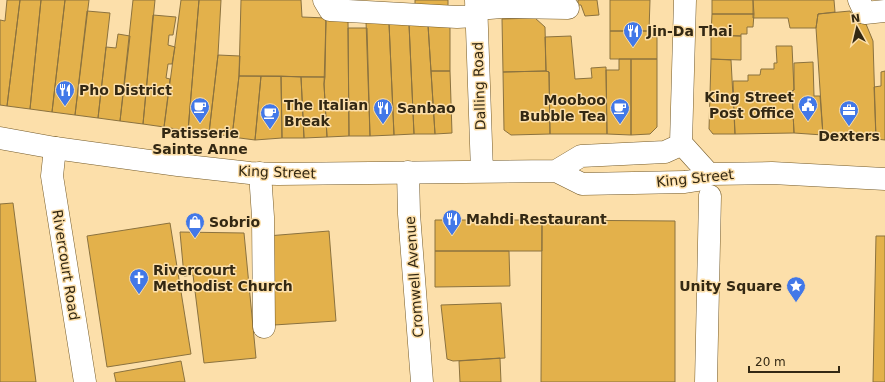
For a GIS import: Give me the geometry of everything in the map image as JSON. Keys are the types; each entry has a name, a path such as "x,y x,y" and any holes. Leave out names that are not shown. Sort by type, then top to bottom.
{"main road":[{"path":"324,0 330,10 457,17 476,8 568,8"},
{"path":"685,0 681,143 709,174"},
{"path":"859,0 865,13 885,11"},
{"name":"Dalling Road","path":"476,8 482,172"},
{"name":"King Street","path":"0,138 55,148 178,165 260,174 556,171 582,184 685,182 698,180 709,174 772,173 885,179"},
{"name":"King Street","path":"556,171 581,156 665,152 681,143"},
{"name":"Rivercourt Road","path":"55,148 52,176 85,382"},
{"name":"Cromwell Avenue","path":"408,172 409,214 422,382"},
{"path":"260,174 263,217 264,327"},
{"path":"706,382 710,196"}],"building":[{"path":"7,0 20,0 7,106 0,105 0,20 5,21"},
{"path":"20,0 41,0 30,109 7,106"},
{"path":"41,0 65,0 52,112 30,109"},
{"path":"65,0 89,0 75,115 52,112"},
{"path":"133,0 155,0 143,124 120,121"},
{"path":"181,0 199,0 188,131 164,127"},
{"path":"199,0 221,0 218,55 209,133 188,131"},
{"path":"241,0 301,0 302,17 326,18 325,77 239,76"},
{"path":"415,0 448,0 448,8 415,8"},
{"path":"578,0 597,0 599,15 585,16 581,5 578,5"},
{"path":"610,0 650,0 649,31 610,31"},
{"path":"712,0 753,0 754,14 712,14"},
{"path":"753,0 834,0 835,12 818,14 816,28 790,28 788,18 753,18"},
{"path":"87,11 110,13 98,118 75,115"},
{"path":"850,11 858,23 866,24 873,41 876,139 823,135 816,28 818,14"},
{"path":"712,14 754,14 753,27 747,27 747,34 741,34 741,36 711,35"},
{"path":"153,15 176,17 173,35 169,35 168,45 175,47 172,64 168,64 166,78 170,79 164,127 143,124"},
{"path":"535,18 545,27 546,71 503,72 502,19"},
{"path":"326,20 348,21 349,136 327,137 324,84"},
{"path":"366,21 389,23 394,135 370,136"},
{"path":"389,23 409,24 414,134 394,135"},
{"path":"409,24 428,25 435,134 414,134"},
{"path":"428,25 450,26 450,71 431,71"},
{"path":"348,28 367,28 370,136 349,136"},
{"path":"610,31 649,31 648,37 657,37 657,59 610,59"},
{"path":"118,34 130,36 120,121 98,118 106,47 116,48"},
{"path":"711,35 741,36 741,60 711,59"},
{"path":"571,36 575,79 592,78 591,68 606,67 607,134 550,134 549,72 546,71 545,37"},
{"path":"776,46 792,46 794,133 735,134 733,81 748,81 748,75 760,75 761,69 774,69 774,63 777,63"},
{"path":"218,55 240,56 232,137 209,133"},
{"path":"619,59 631,59 631,135 607,134 606,70 619,70"},
{"path":"631,59 657,59 657,127 650,134 631,135"},
{"path":"711,59 731,60 735,134 713,134 709,129"},
{"path":"813,62 814,96 820,96 823,135 794,133 792,91 794,90 794,63"},
{"path":"431,71 450,71 452,133 435,134"},
{"path":"885,71 885,140 876,139 874,87 881,86 881,72"},
{"path":"503,72 549,72 550,134 511,135 504,130"},
{"path":"239,76 261,76 255,140 232,137"},
{"path":"261,76 281,76 282,138 255,140"},
{"path":"281,76 301,77 304,138 282,138"},
{"path":"301,77 325,77 324,84 327,137 304,138"},
{"path":"13,203 36,382 0,382 0,204"},
{"path":"435,220 542,220 542,251 435,251"},
{"path":"542,220 675,221 675,382 541,382"},
{"name":"Rivercourt Methodist Church","path":"170,223 191,354 107,367 87,236"},
{"path":"329,231 336,321 274,325 267,236"},
{"path":"180,232 244,233 256,358 204,363 193,275 184,276"},
{"path":"876,236 885,236 885,382 873,382"},
{"path":"435,251 509,251 510,286 435,287"},
{"path":"501,303 505,358 453,361 447,359 441,305"},
{"path":"500,358 501,382 460,382 459,361"},
{"path":"181,361 185,382 116,382 114,373"}],"place":[{"name":"Jin-Da Thai","path":"633,48"},
{"name":"Pho District","path":"65,107"},
{"name":"King Street Post Office","path":"808,122"},
{"name":"Patisserie Sainte Anne","path":"200,124"},
{"name":"Sanbao","path":"383,125"},
{"name":"Mooboo Bubble Tea","path":"620,125"},
{"name":"Dexters","path":"849,127"},
{"name":"The Italian Break","path":"270,130"},
{"name":"Mahdi Restaurant","path":"452,236"},
{"name":"Sobrio","path":"195,239"},
{"name":"Rivercourt Methodist Church","path":"139,295"},
{"name":"Unity Square","path":"796,303"}]}
